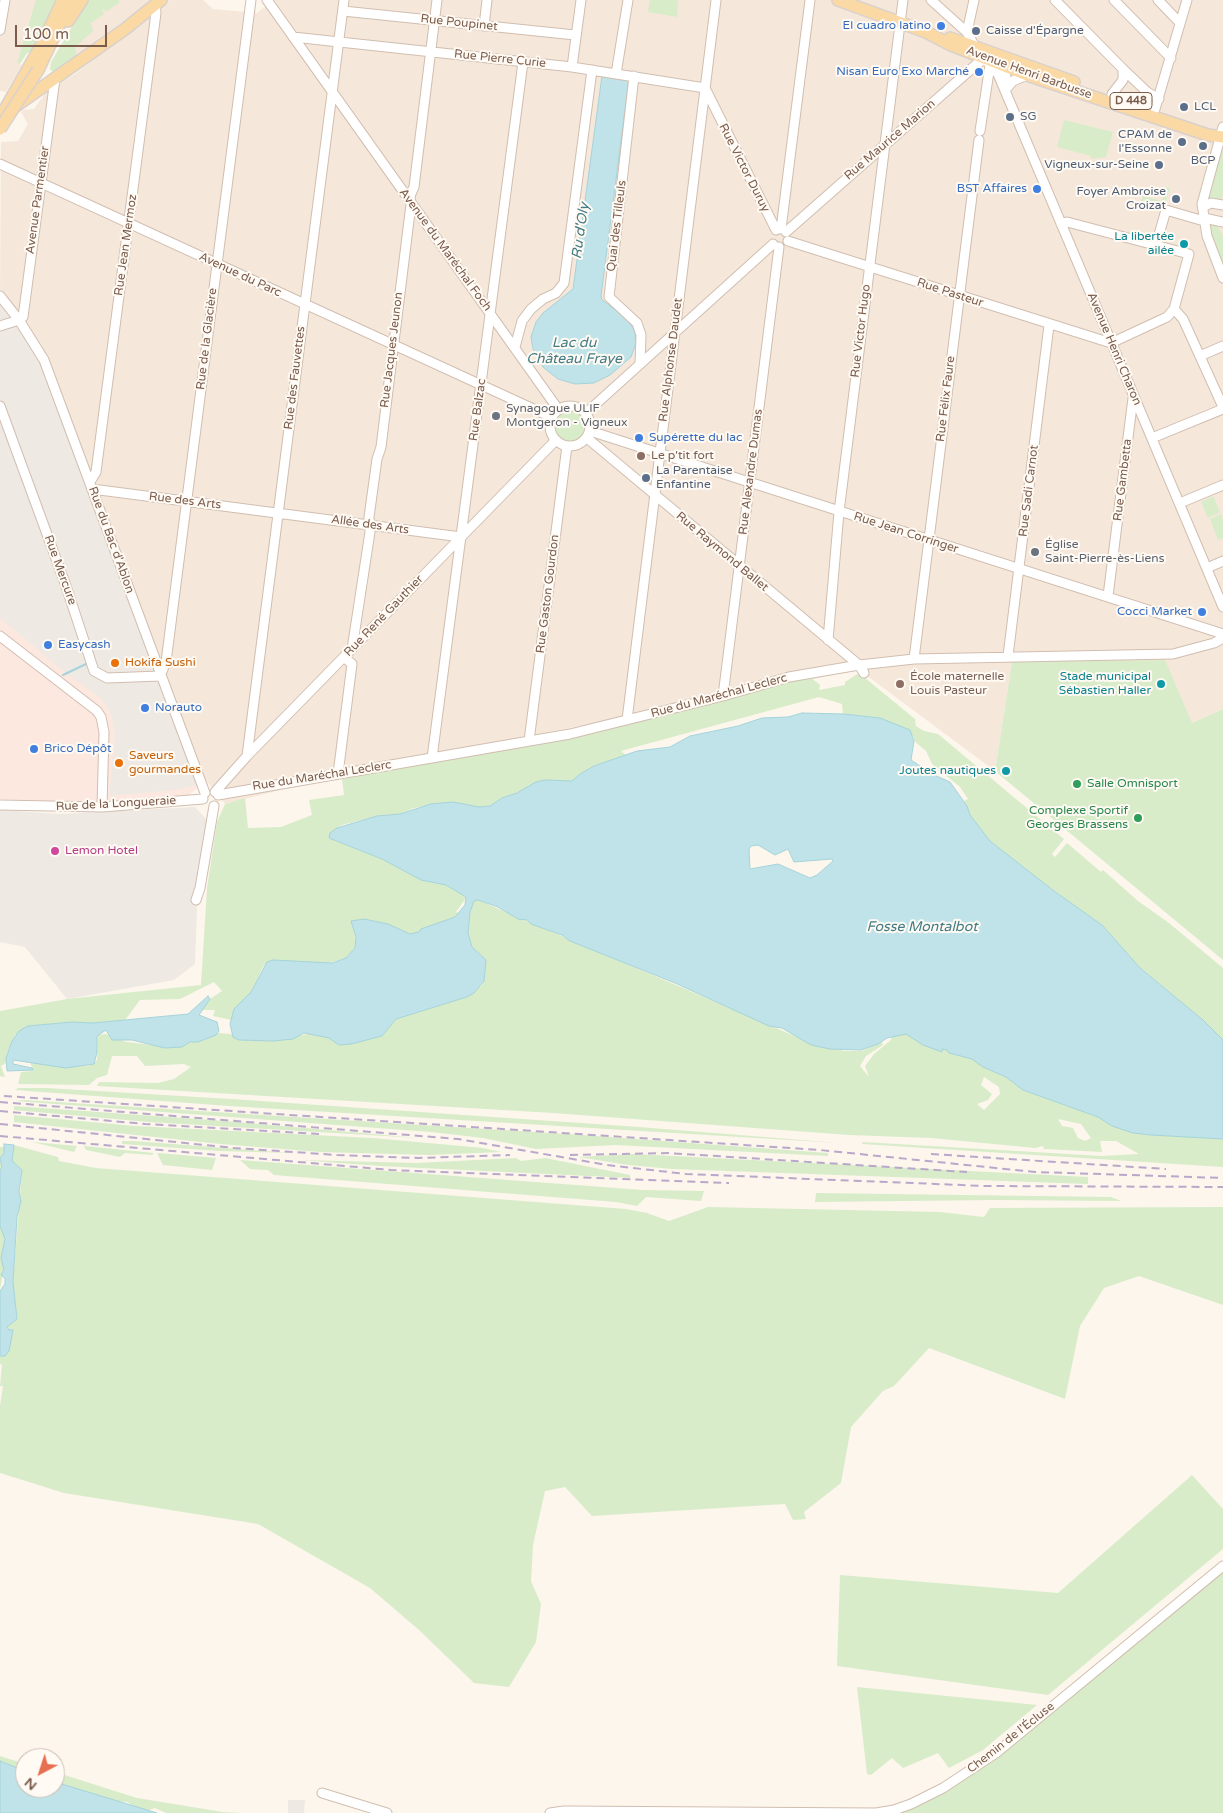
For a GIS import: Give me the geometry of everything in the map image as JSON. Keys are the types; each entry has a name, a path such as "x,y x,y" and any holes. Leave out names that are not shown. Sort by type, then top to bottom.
{"main road":[{"path":"59,29 65,0"},
{"path":"0,129 34,68 65,0"},
{"path":"0,117 59,29 68,21 82,0"},
{"name":"Avenue Henri Barbusse","path":"838,0 926,32 986,57 997,54 1112,94 1157,104 1222,133"},
{"path":"0,117 158,3"},
{"name":"Avenue Henri Barbusse","path":"926,32 972,44 1001,70 1026,75 1208,135 1222,133"}],"street":[{"path":"0,30 5,0"},
{"name":"Rue de la Glacière","path":"160,676 166,662 252,0"},
{"name":"Avenue du Maréchal Foch","path":"267,0 558,409"},
{"name":"Rue des Fauvettes","path":"247,756 344,0"},
{"name":"Rue Jacques Jeunon","path":"352,649 393,345 411,204 410,196 414,187 432,52 437,0"},
{"path":"484,26 487,0"},
{"path":"572,67 581,0"},
{"path":"616,74 628,0"},
{"name":"Rue Alphonse Daudet","path":"627,720 716,0"},
{"path":"783,233 810,0"},
{"name":"Rue Victor Hugo","path":"828,640 839,512 903,0"},
{"path":"931,0 967,32 986,57"},
{"path":"972,44 967,32 974,0"},
{"path":"1056,0 1157,104"},
{"path":"1114,0 1171,58"},
{"path":"1158,0 1180,23"},
{"path":"1157,104 1187,0"},
{"name":"Rue Jean Mermoz","path":"91,486 96,472 158,3"},
{"name":"Rue Poupinet","path":"343,11 576,35"},
{"path":"958,40 967,32"},
{"name":"Rue Pierre Curie","path":"293,38 338,41 572,67 705,88"},
{"name":"Avenue Henri Charon","path":"997,54 1007,89 1061,224 1223,607"},
{"name":"Rue Maurice Marion","path":"776,246 784,246 783,233 986,57"},
{"name":"Rue Félix Faure","path":"914,659 980,136 986,57"},
{"name":"Rue Balzac","path":"432,758 523,62"},
{"path":"1001,70 1015,66 1040,70"},
{"path":"515,347 522,321 531,309 543,299 556,293 564,283 592,70"},
{"path":"1112,94 1122,80 1123,70"},
{"path":"1007,89 1026,75"},
{"name":"Quai des Tilleuls","path":"634,76 609,297 637,323 641,335 640,364"},
{"name":"Avenue Parmentier","path":"19,320 23,317 55,79"},
{"name":"Rue Victor Duruy","path":"705,88 713,107 783,233"},
{"path":"704,103 709,103 713,107"},
{"path":"1222,133 1203,208 1206,236 1223,278"},
{"name":"Avenue du Parc","path":"0,164 481,385"},
{"path":"1203,208 1211,202 1223,205"},
{"path":"1156,245 1166,210 1204,220 1223,222"},
{"path":"1061,224 1067,222 1189,254 1174,309 1167,317 1112,343"},
{"name":"Rue Alexandre Dumas","path":"723,696 750,484 776,246 770,236 783,233"},
{"name":"Rue Pasteur","path":"783,233 869,267 1112,343"},
{"path":"586,413 675,332 776,246"},
{"name":"Rue du Bac d'Ablon","path":"0,296 19,320 44,360 204,796"},
{"path":"1152,438 1223,408 1184,318 1174,309"},
{"path":"0,326 19,320"},
{"name":"Rue Sadi Carnot","path":"1008,656 1050,325"},
{"path":"1200,356 1223,346"},
{"path":"481,385 551,417"},
{"name":"Rue Gambetta","path":"1108,596 1133,394"},
{"name":"Rue Mercure","path":"0,406 66,586 94,671 107,678 160,676"},
{"path":"564,406 576,406 586,413 591,425 588,435 578,445 567,446 556,440 550,430 551,417 558,409 564,406"},
{"name":"Rue Jean Corringer","path":"588,435 660,454 1223,634"},
{"name":"Rue Raymond Ballet","path":"588,435 655,496 861,669"},
{"name":"Rue René Gauthier","path":"216,793 247,756 556,440"},
{"name":"Rue Gaston Gourdon","path":"529,741 567,446"},
{"path":"1180,503 1223,484"},
{"name":"Rue des Arts","path":"91,486 186,501 278,512"},
{"name":"Allée des Arts","path":"278,512 461,537"},
{"path":"1207,568 1223,561"},
{"path":"0,636 97,712 100,717 104,732 102,807"},
{"name":"Rue du Maréchal Leclerc","path":"204,796 529,741 627,720 789,678 861,669 914,659 1173,654 1214,643 1223,638"},
{"path":"154,660 167,653"},
{"path":"338,774 352,664 344,656"},
{"path":"196,900 200,888 214,806 219,801 216,793"},
{"path":"204,796 206,806 214,806"},
{"name":"Rue de la Longueraie","path":"0,805 102,807 204,796"},
{"name":"Chemin de l'Écluse","path":"550,1813 564,1811 876,1813 894,1810 911,1804 943,1788 996,1753 1223,1566"},
{"path":"322,1793 386,1813"}],"shaded area":[{"path":"0,0 39,0 19,64 22,65 6,92 0,91"},
{"path":"100,0 150,0 150,2 65,63"},
{"path":"169,0 203,0 213,9 257,13 274,0 1223,0 1223,709 1192,723 1012,662 995,771 858,669 742,695 392,762 225,804 183,752 0,300 1,142 18,141 28,124 21,112 23,110 34,109 47,91 75,74"},
{"path":"0,296 43,359 202,784 175,790 109,796 115,735 111,714 101,698 67,674 0,618"},
{"path":"0,300 197,788 189,795 67,804 0,799"},
{"path":"195,807 207,820 198,884 195,964 174,980 67,999 25,947 0,942 0,810 60,814"},
{"path":"288,1800 305,1800 304,1813 288,1813"}],"green space":[{"path":"36,0 56,0 32,52 27,53 20,64 17,63"},
{"path":"88,0 118,0 120,2 106,12 104,9 102,11 104,14 91,23 93,31 75,47 77,56 53,72 50,69 51,62"},
{"path":"650,0 678,0 677,17 648,12"},
{"path":"1064,120 1113,132 1106,157 1091,159 1091,156 1057,147"},
{"path":"1223,147 1223,194 1221,201 1208,199"},
{"path":"1166,187 1170,188 1164,208 1141,201 1143,196 1162,201"},
{"path":"1209,225 1218,227 1223,235 1223,269 1212,243"},
{"path":"571,408 583,414 589,426 583,438 571,444 559,438 553,426 559,414"},
{"path":"1213,496 1220,512 1208,518 1201,502"},
{"path":"1221,514 1223,538 1218,540 1210,519"},
{"name":"Complexe Sportif Georges Brassens","path":"1165,660 1192,723 1223,709 1223,960 995,771 1012,662"},
{"path":"859,673 915,719 916,726 924,731 938,734 1064,839 1052,854 1055,857 1067,843 1223,968 1223,1040 1203,1020 1140,968 1102,925 1054,891 990,841 970,815 964,801 968,799 960,787 932,764 926,751 914,741 914,737 880,718 843,714 842,704 819,697 621,751 626,755 594,766 580,774 573,781 545,780 502,798 490,806 479,807 453,802 414,808 400,814 377,816 342,825 330,833 334,840 382,859 421,880 446,885 460,893 466,898 456,912 461,914 414,935 403,933 388,924 364,919 352,924 356,940 355,948 346,958 328,963 298,962 264,965 251,992 234,1009 231,1020 213,1016 215,1010 202,1010 210,999 222,991 214,982 180,999 140,1000 125,1020 28,1026 15,1035 7,1053 6,1063 1,1066 5,1077 0,1076 0,1011 67,999 201,985 207,888 217,822 225,804 245,798 248,828 281,827 312,815 309,800 344,795 342,779 641,720 810,677 820,685 819,690 845,685 845,682"},
{"path":"478,900 804,1040 844,1051 862,1051 882,1042 883,1045 866,1056 860,1066 869,1077 865,1066 874,1054 891,1040 896,1022 989,1066 988,1069 1006,1077 1023,1090 1098,1117 1112,1126 1133,1133 1223,1139 1223,1167 862,1144 863,1142 1102,1156 1139,1154 1116,1141 1100,1141 1102,1152 1044,1149 1043,1146 1035,1148 931,1138 849,1135 553,1113 97,1086 99,1082 158,1083 174,1079 191,1067 184,1064 145,1066 137,1056 112,1056 107,1075 97,1078 89,1085 18,1084 21,1072 33,1071 30,1061 59,1067 88,1066 97,1060 98,1035 106,1034 126,1042 162,1046 201,1041 218,1033 231,1034 239,1040 269,1041 308,1034 329,1038 340,1045 382,1036 396,1019 467,997 482,985 486,960 472,947 468,933 470,912 474,901","holes":["984,1077 999,1087 1000,1094 984,1110 977,1104 988,1100 992,1094 981,1085","1058,1119 1081,1124 1091,1138 1085,1141 1078,1138 1073,1128 1062,1126"]},
{"path":"18,1088 231,1099 639,1127 839,1143 229,1106 15,1090"},
{"path":"25,1100 582,1135 828,1153 828,1156 615,1145 536,1149 483,1138 431,1132 15,1101"},
{"path":"14,1106 225,1121 419,1138 149,1122 14,1110"},
{"path":"14,1115 135,1126 373,1138 483,1148 501,1152 430,1155 320,1152 220,1144 14,1122"},
{"path":"122,1141 291,1153 219,1151 122,1144"},
{"path":"32,1142 77,1146 74,1152"},
{"path":"14,1145 58,1157 59,1161 96,1168 626,1209 647,1213 669,1221 708,1207 940,1212 984,1217 990,1208 1223,1207 1223,1305 1139,1276 1104,1288 1080,1326 1065,1399 929,1348 894,1386 883,1391 851,1427 841,1483 804,1512 806,1519 793,1520 785,1504 592,1516 565,1487 545,1491 533,1545 531,1581 541,1604 536,1642 509,1687 474,1683 419,1630 370,1588 258,1524 64,1493 0,1473 0,1406 3,1386 0,1386 2,1365 0,1364 0,1356 5,1356 13,1331 7,1327 17,1319 13,1282 22,1170 12,1161"},
{"path":"84,1146 154,1153 152,1155 125,1153 120,1157 86,1150"},
{"path":"0,1147 7,1147 4,1232 6,1261 0,1289"},
{"path":"157,1153 216,1158 212,1170 163,1165"},
{"path":"634,1154 1088,1177 1088,1184 672,1169 628,1165 578,1157"},
{"path":"516,1158 521,1161 545,1158 630,1175 630,1178 380,1166 299,1160 416,1163"},
{"path":"240,1160 643,1190 704,1191 701,1201 646,1197 637,1206 616,1202 274,1175 268,1170 250,1169"},
{"path":"816,1193 1111,1197 1121,1201 815,1202"},
{"path":"1192,1475 1223,1509 1223,1549 1048,1695 837,1666 840,1575 1058,1593"},
{"path":"1223,1568 1223,1813 900,1813 965,1776"},
{"path":"857,1687 1037,1705 983,1750 949,1768 938,1753 903,1768 892,1758 871,1775 867,1774"},
{"path":"0,1756 15,1761 15,1771 0,1766"},
{"path":"65,1775 137,1798 223,1812 245,1813 166,1813 155,1808 143,1812 127,1802 110,1801 65,1789"}],"water":[{"name":"Lac du Château Fraye","path":"602,76 629,79 601,296 602,300 628,319 635,332 636,343 631,357 610,375 594,383 575,384 558,379 543,367 533,349 531,337 536,322 543,313 573,289"},
{"name":"Fosse Montalbot","path":"802,713 843,714 880,718 910,730 914,741 911,760 932,774 950,782 967,806 970,815 990,841 1054,891 1102,925 1140,968 1203,1020 1223,1040 1223,1139 1133,1133 1112,1126 1098,1117 1023,1090 1006,1077 983,1067 972,1059 949,1053 947,1050 942,1049 942,1052 923,1045 906,1034 887,1038 878,1044 861,1050 830,1049 811,1045 782,1028 769,1026 675,983 570,941 562,935 531,924 527,920 518,919 498,907 478,900 474,901 470,912 468,933 472,947 486,960 484,981 474,993 467,997 396,1019 382,1036 351,1044 339,1045 329,1038 304,1033 293,1039 273,1041 239,1040 233,1037 230,1024 234,1009 251,992 267,962 273,960 332,963 346,958 355,948 356,937 351,921 364,919 388,924 410,934 455,917 465,905 466,897 446,885 421,880 382,859 329,838 330,833 337,828 377,816 400,814 431,804 453,802 479,807 490,806 502,798 517,793 536,782 545,780 572,781 594,766 637,751 670,747 690,736 738,726 762,718 788,717","holes":["758,845 775,855 788,849 794,862 832,859 833,861 817,875 810,878 778,864 750,869 749,849 751,846"]},
{"path":"208,996 210,999 199,1015 217,1022 219,1031 216,1035 198,1042 190,1042 182,1047 165,1048 132,1040 112,1040 106,1030 97,1036 97,1052 94,1064 66,1068 13,1060 13,1064 32,1068 33,1070 7,1071 6,1058 12,1041 19,1031 28,1026 72,1022 93,1023 188,1014"},
{"path":"4,1144 14,1145 12,1161 22,1170 13,1282 17,1319 7,1327 9,1330 13,1330 9,1351 5,1356 0,1356 0,1291 5,1284 5,1278 1,1275 4,1270 1,1258 5,1239 0,1226 0,1171 2,1167 0,1158 4,1153"},
{"path":"0,1761 15,1767 15,1798 65,1798 65,1785 157,1813 0,1813"}],"waterway":[{"name":"Ru d'Oly","path":"63,675 86,664"}],"railway":[{"path":"4,1096 820,1150 1035,1172 1223,1178"},
{"path":"0,1102 458,1139 607,1165 686,1174 986,1186 1223,1187"},
{"path":"0,1111 145,1124 319,1134"},
{"path":"0,1124 234,1148 337,1155 418,1158 510,1155"},
{"path":"0,1136 391,1170 729,1183"},
{"path":"570,1155 668,1153 967,1172"},
{"path":"931,1154 1166,1169"}],"place":[{"name":"El cuadro latino","path":"941,26"},
{"name":"Caisse d'Épargne","path":"976,31"},
{"name":"Nisan Euro Exo Marché","path":"979,72"},
{"name":"LCL","path":"1184,107"},
{"name":"SG","path":"1010,117"},
{"name":"CPAM de l'Essonne","path":"1182,142"},
{"name":"BCP","path":"1203,146"},
{"name":"Vigneux-sur-Seine","path":"1159,165"},
{"name":"BST Affaires","path":"1037,189"},
{"name":"Foyer Ambroise Croizat","path":"1176,199"},
{"name":"La libertée ailée","path":"1184,244"},
{"name":"Synagogue ULIF Montgeron - Vigneux","path":"496,416"},
{"name":"Supérette du lac","path":"639,438"},
{"name":"Le p'tit fort","path":"641,456"},
{"name":"La Parentaise Enfantine","path":"646,478"},
{"name":"Église Saint-Pierre-ès-Liens","path":"1035,552"},
{"name":"Cocci Market","path":"1202,612"},
{"name":"Easycash","path":"48,645"},
{"name":"Hokifa Sushi","path":"115,663"},
{"name":"École maternelle Louis Pasteur","path":"900,684"},
{"name":"Stade municipal Sébastien Haller","path":"1161,684"},
{"name":"Norauto","path":"145,708"},
{"name":"Brico Dépôt","path":"34,749"},
{"name":"Saveurs gourmandes","path":"119,763"},
{"name":"Joutes nautiques","path":"1006,771"},
{"name":"Salle Omnisport","path":"1077,784"},
{"name":"Complexe Sportif Georges Brassens","path":"1138,818"},
{"name":"Lemon Hotel","path":"55,851"}]}
